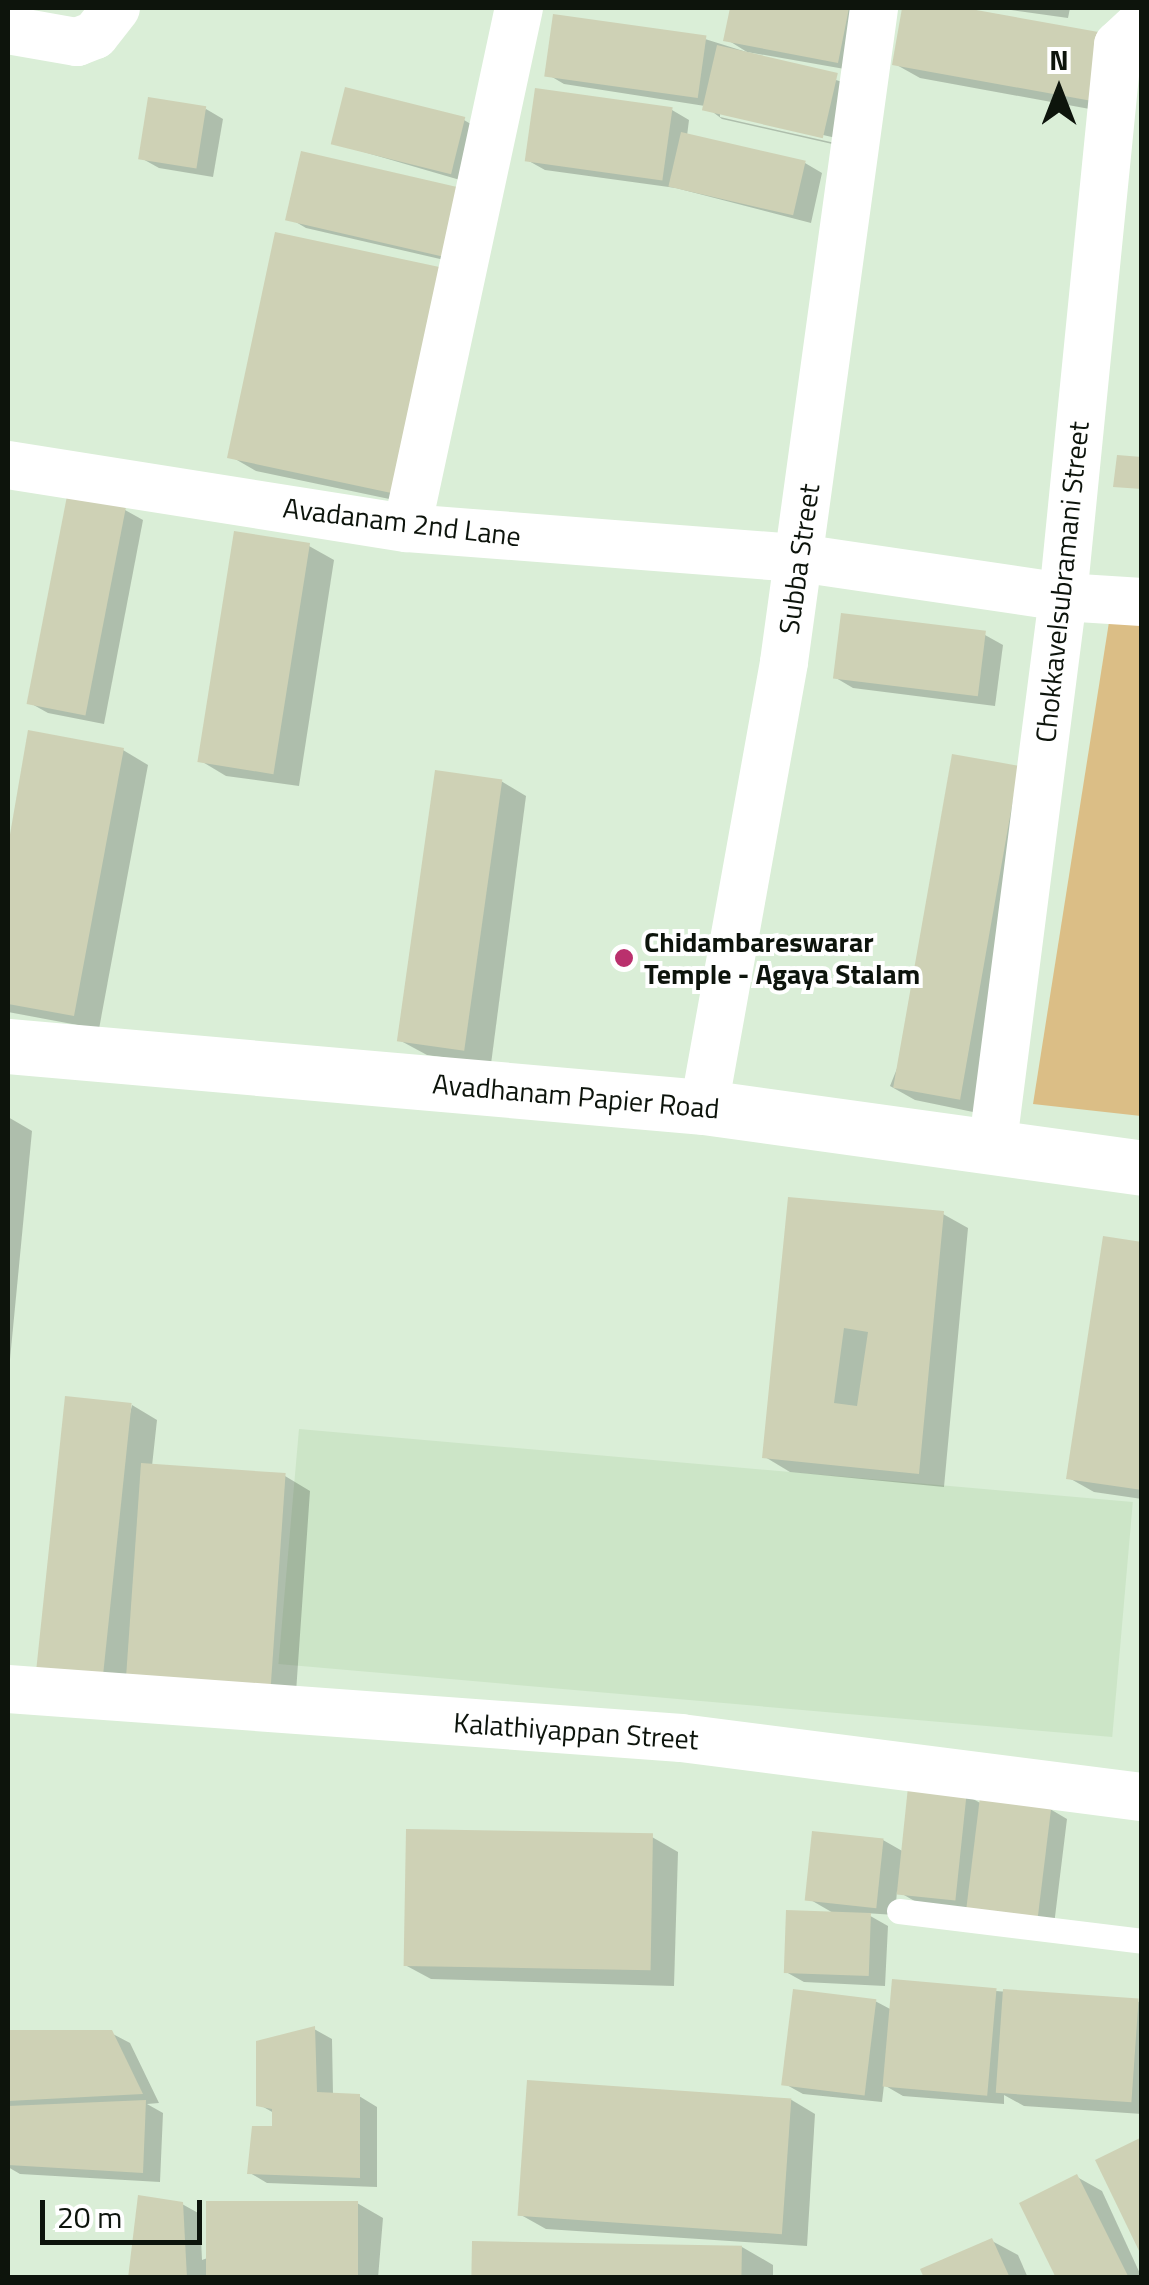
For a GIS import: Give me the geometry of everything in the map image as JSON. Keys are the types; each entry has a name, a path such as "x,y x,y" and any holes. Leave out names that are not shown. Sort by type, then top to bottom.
{"street":[{"path":"8,30 77,42 95,35 116,8"},
{"path":"407,528 519,8"},
{"name":"Subba Street","path":"704,1107 800,558 874,8"},
{"name":"Chokkavelsubramani Street","path":"992,1150 1063,597 1118,45 1142,23"},
{"name":"Avadanam 2nd Lane","path":"8,465 407,528 800,558 1063,597 1142,602"},
{"name":"Avadhanam Papier Road","path":"8,1046 704,1107 1142,1168"},
{"name":"Kalathiyappan Street","path":"8,1689 682,1738 1142,1797"}],"lane":[{"path":"899,1912 1142,1941"}],"shaded area":[{"path":"1109,622 1141,625 1141,1116 1033,1104"},
{"path":"299,1429 1133,1502 1112,1737 278,1664"}],"building":[{"path":"730,8 849,8 838,63 723,41"},
{"path":"902,8 965,8 1104,33 1092,101 892,65"},
{"path":"553,14 706,36 698,98 544,76"},
{"path":"717,45 838,73 823,138 702,110"},
{"path":"345,87 465,117 451,174 331,144"},
{"path":"535,88 673,107 662,181 525,161"},
{"path":"148,97 206,106 196,168 138,159"},
{"path":"681,132 806,161 793,215 668,187"},
{"path":"301,151 465,189 449,258 285,220"},
{"path":"275,232 439,267 391,493 227,458"},
{"path":"1117,455 1142,457 1142,489 1113,487"},
{"path":"67,496 126,507 85,716 27,704"},
{"path":"234,531 310,543 273,774 197,762"},
{"path":"841,613 986,631 978,696 833,679"},
{"path":"28,730 124,748 74,1016 8,1004 8,846"},
{"path":"952,754 1019,766 960,1100 893,1088"},
{"path":"435,770 502,779 464,1051 397,1041"},
{"path":"788,1197 944,1211 919,1474 762,1458","holes":["844,1328 868,1332 857,1406 834,1403"]},
{"path":"1103,1236 1142,1242 1142,1490 1066,1479"},
{"path":"65,1396 132,1403 102,1689 35,1682"},
{"path":"141,1463 286,1473 270,1694 126,1683"},
{"path":"908,1787 967,1793 955,1901 897,1894"},
{"path":"980,1797 1051,1806 1038,1917 966,1908"},
{"path":"406,1829 653,1833 651,1970 404,1966"},
{"path":"812,1831 884,1839 876,1908 805,1901"},
{"path":"786,1910 871,1913 869,1976 784,1973"},
{"path":"892,1979 997,1988 987,2096 883,2087"},
{"path":"793,1989 876,1999 865,2096 781,2085"},
{"path":"1003,1989 1139,1998 1131,2102 996,2093"},
{"path":"315,2026 317,2092 360,2094 360,2178 247,2174 252,2126 272,2126 272,2109 256,2106 256,2041"},
{"path":"8,2030 112,2030 143,2094 8,2101"},
{"path":"527,2080 791,2098 782,2234 518,2216"},
{"path":"146,2100 143,2173 8,2165 8,2106"},
{"path":"1142,2137 1142,2257 1095,2160"},
{"path":"1077,2174 1129,2278 1056,2278 1019,2203"},
{"path":"138,2195 183,2202 187,2278 128,2278"},
{"path":"206,2201 358,2201 358,2278 206,2278"},
{"path":"992,2238 1010,2278 924,2278 920,2269"},
{"path":"472,2241 742,2246 741,2278 471,2278"}],"place":[{"name":"Chidambareswarar Temple - Agaya Stalam","path":"624,958"}]}
